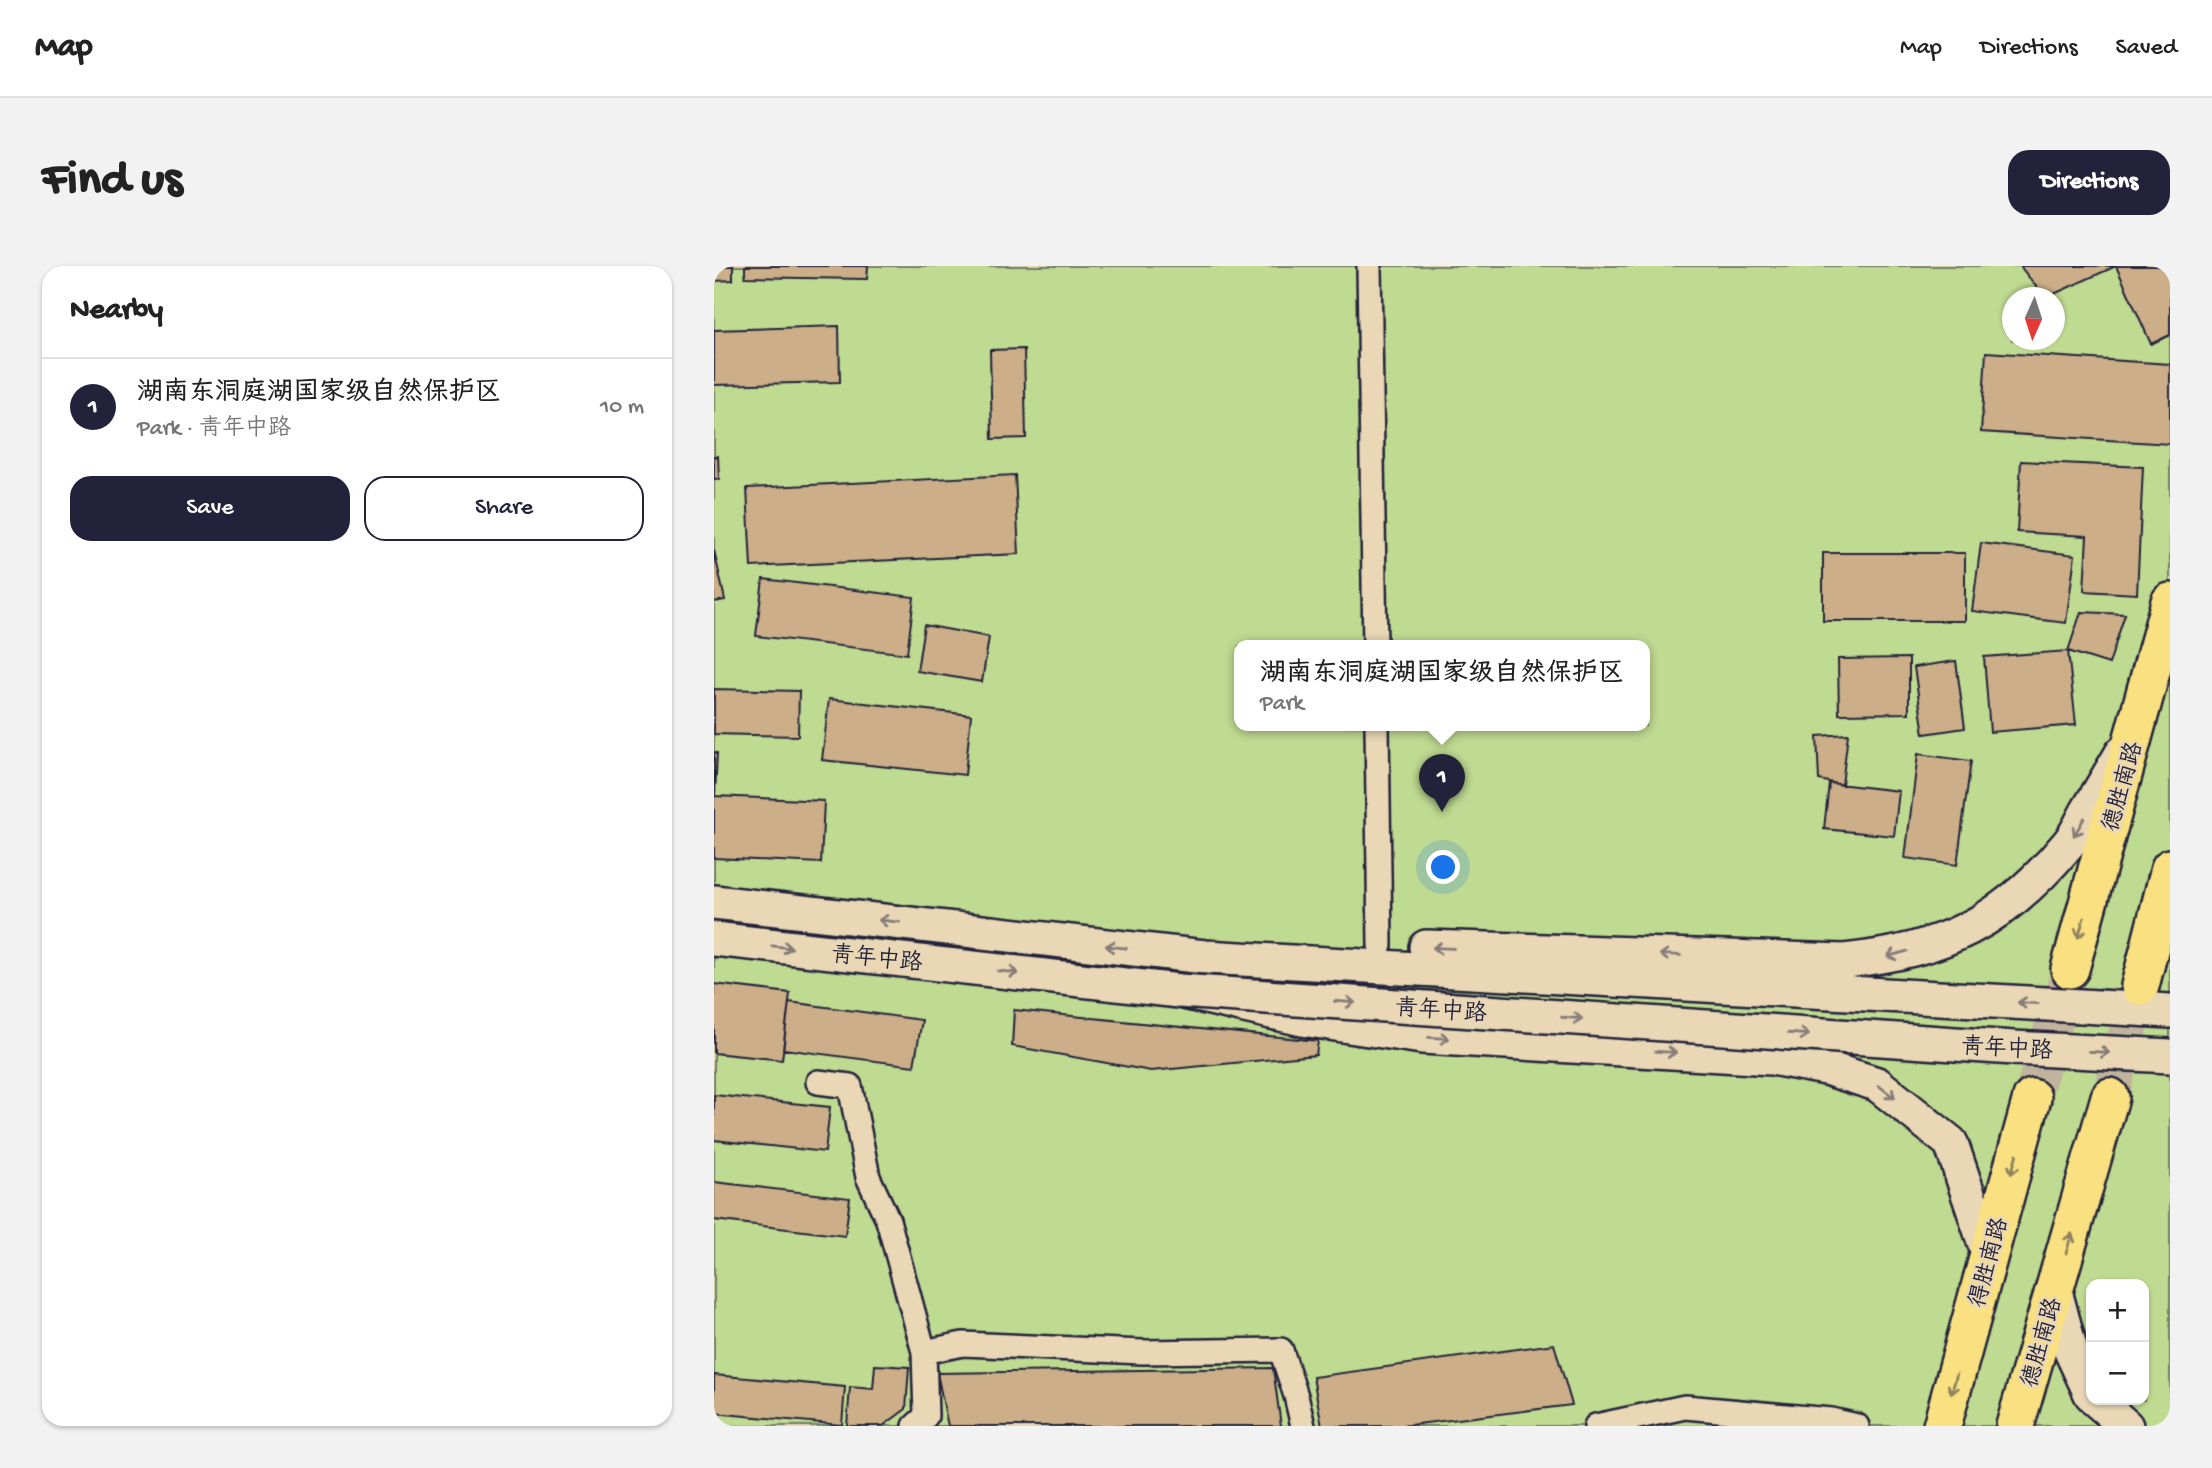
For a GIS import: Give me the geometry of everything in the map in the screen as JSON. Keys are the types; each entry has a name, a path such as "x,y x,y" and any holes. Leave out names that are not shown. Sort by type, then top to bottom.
{"main road":[{"name":"德胜南路","path":"2070,969 2170,602"},
{"path":"1205,957 1380,945 1844,961 1889,956 1954,936 1994,916 2030,885 2070,842 2138,726"},
{"path":"2140,986 2170,867"},
{"name":"青年中路","path":"714,902 1205,957 2170,1011"},
{"name":"青年中路","path":"714,939 1179,991 2000,1048 2170,1056"},
{"path":"1179,991 1302,1019 1422,1037 1772,1058 1826,1068 1877,1084 1951,1143 1989,1256"},
{"name":"德胜南路","path":"2015,1426 2110,1097"},
{"name":"得胜南路","path":"1942,1426 2032,1098"},
{"path":"2055,1291 2071,1352 2086,1384"},
{"path":"2102,1405 2126,1426"}],"street":[{"path":"1368,266 1375,640"},
{"path":"1377,731 1380,945"},
{"path":"818,1082 850,1086 868,1177 888,1220 924,1352 926,1416 915,1426"},
{"path":"924,1352 963,1344 1142,1352 1280,1350 1303,1426"},
{"path":"1596,1426 1685,1407 1831,1420 1857,1426"}],"green space":[{"path":"714,266 2170,266 2170,1426 714,1426"}],"building":[{"path":"714,266 733,266 733,280 714,281"},
{"path":"745,266 868,266 867,279 745,277"},
{"path":"2020,266 2116,266 2065,289 2036,287"},
{"path":"2116,266 2170,266 2170,335 2151,344"},
{"path":"839,326 840,382 714,385 714,330"},
{"path":"1024,349 1026,438 992,439 990,350"},
{"path":"1986,352 2170,364 2170,444 1981,432"},
{"path":"714,456 718,456 719,479 714,479"},
{"path":"2021,461 2143,467 2137,594 2084,591 2087,536 2017,532"},
{"path":"1015,475 1019,554 751,567 747,488"},
{"path":"1981,543 2075,555 2066,623 1972,611"},
{"path":"714,550 725,600 714,602"},
{"path":"1823,553 1965,553 1965,621 1823,621"},
{"path":"763,579 914,597 907,654 756,636"},
{"path":"2081,612 2125,614 2109,664 2068,651"},
{"path":"924,625 989,637 982,682 917,671"},
{"path":"2068,651 2076,725 1990,732 1984,657"},
{"path":"1909,658 1909,713 1839,714 1838,659"},
{"path":"1956,661 1965,728 1924,734 1914,667"},
{"path":"714,689 799,691 798,736 714,734"},
{"path":"829,699 971,715 965,775 822,760"},
{"path":"1848,734 1842,785 1819,780 1817,736"},
{"path":"714,752 717,753 715,796 824,801 821,863 714,858"},
{"path":"1918,754 1971,761 1957,865 1905,858"},
{"path":"1829,783 1899,791 1894,836 1824,829"},
{"path":"714,984 790,993 782,1060 714,1053"},
{"path":"789,1002 922,1020 914,1066 783,1049"},
{"path":"1014,1010 1318,1041 1316,1055 1151,1071 1012,1046"},
{"path":"714,1095 830,1107 825,1152 714,1140"},
{"path":"714,1182 850,1198 845,1236 714,1220"},
{"path":"1554,1344 1572,1405 1401,1426 1322,1426 1313,1377"},
{"path":"875,1365 909,1367 906,1409 883,1426 847,1426 850,1387 873,1389"},
{"path":"1273,1368 1281,1426 948,1426 937,1373"},
{"path":"714,1375 845,1387 842,1425 714,1413"}],"tunnel":[{"path":"2032,1098 2069,973"},
{"path":"2110,1097 2140,986"}],"place":[{"name":"湖南东洞庭湖国家级自然保护区","path":"1442,812"}]}
